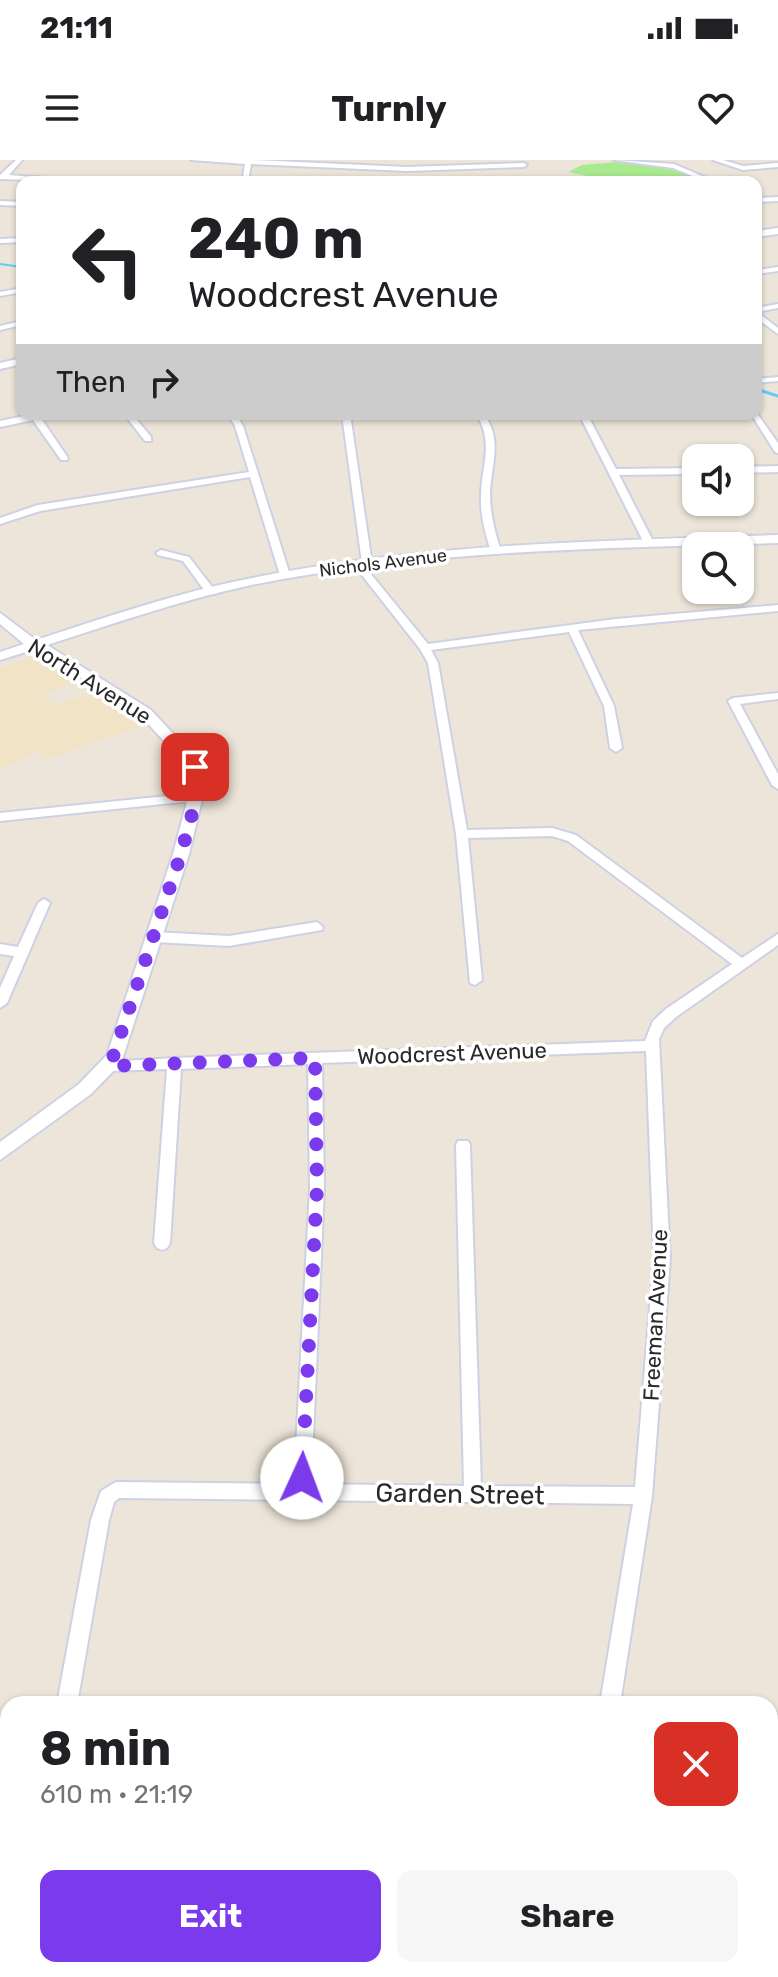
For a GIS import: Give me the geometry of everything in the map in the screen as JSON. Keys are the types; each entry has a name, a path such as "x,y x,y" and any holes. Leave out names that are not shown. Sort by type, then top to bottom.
{"main road":[{"name":"Nichols Avenue","path":"0,656 211,592 285,575 496,551 778,539"},
{"name":"North Avenue","path":"0,617 34,645 53,653 146,713 195,767 199,783 154,937 110,1066 85,1089 0,1152"}],"street":[{"path":"2,177 19,160"},
{"path":"194,160 486,172 524,165"},
{"path":"479,160 486,172"},
{"path":"617,160 674,166 698,176"},
{"path":"716,160 743,168 778,165"},
{"path":"336,166 337,176"},
{"path":"407,169 411,176"},
{"path":"762,317 778,332"},
{"path":"38,420 64,458"},
{"path":"133,420 148,439"},
{"path":"236,420 285,575"},
{"path":"347,420 363,564 433,663 462,834 475,980"},
{"path":"483,420 492,435 486,506 496,551"},
{"path":"586,420 649,543"},
{"path":"759,420 778,450"},
{"path":"754,470 778,469"},
{"path":"612,472 682,471"},
{"path":"0,521 38,508 252,474"},
{"path":"161,553 186,559 211,592"},
{"path":"425,648 572,628 778,608"},
{"path":"572,628 609,706 616,748"},
{"path":"778,696 733,701 778,785"},
{"path":"0,817 103,804 197,797"},
{"path":"462,834 552,832 572,838 741,964"},
{"path":"0,1003 44,903"},
{"path":"154,937 229,941 317,927"},
{"path":"650,1046 656,1028 665,1018 778,939"},
{"path":"0,949 23,952"},
{"name":"Woodcrest Avenue","path":"110,1066 650,1046"},
{"name":"Freeman Avenue","path":"611,1696 643,1496 662,1258 650,1046"},
{"path":"302,1491 317,1188 315,1058"},
{"path":"162,1243 174,1063"},
{"path":"463,1145 473,1495"},
{"name":"Garden Street","path":"68,1696 100,1520 107,1497 116,1490 643,1496"}],"shaded area":[{"path":"41,654 81,680 44,693 56,705 98,691 145,725 44,760 38,752 0,768 0,668"}],"green space":[{"path":"617,162 675,170 695,176 587,176 568,172 582,165"}],"waterway":[{"path":"0,264 16,266"},
{"path":"762,391 778,396"}],"route":[{"path":"195,767 199,789 181,854 110,1066 315,1058 317,1188 302,1478"}]}
